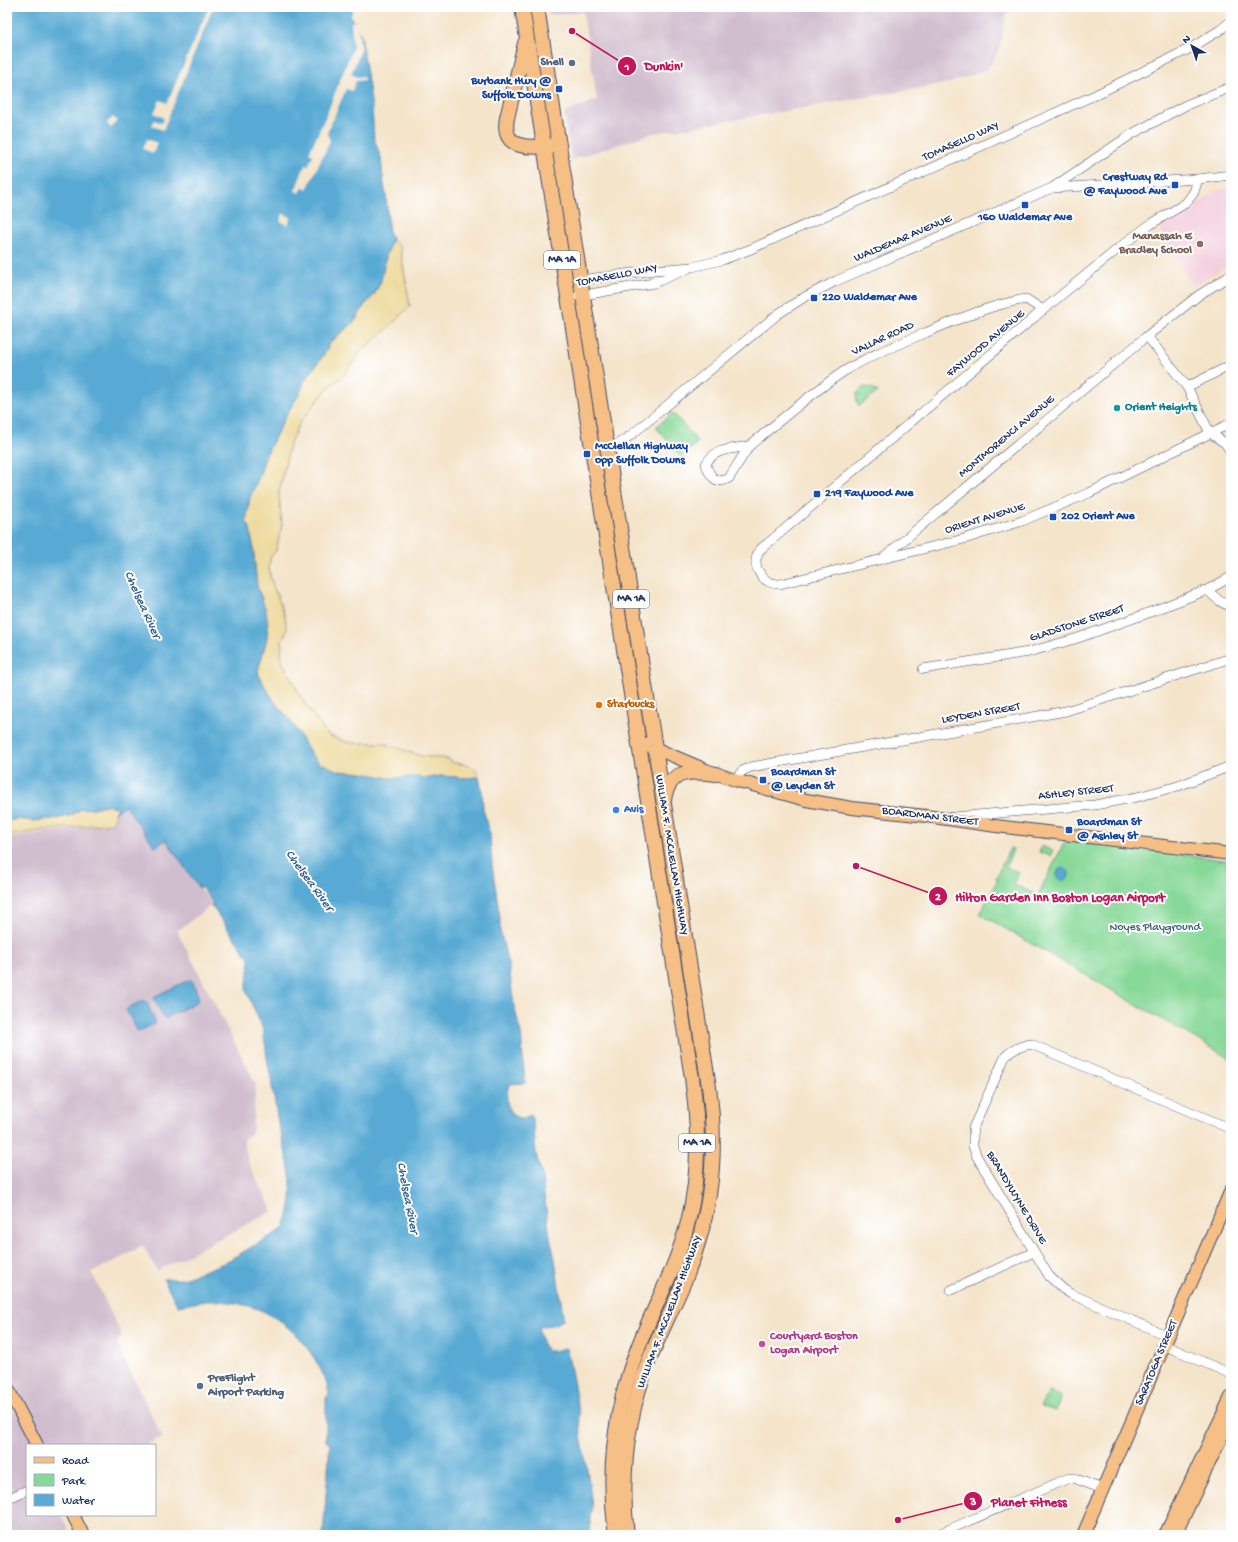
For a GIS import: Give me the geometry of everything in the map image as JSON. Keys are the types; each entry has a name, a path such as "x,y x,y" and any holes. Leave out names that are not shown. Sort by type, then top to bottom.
{"highway":[{"name":"MA 1A","path":"522,7 544,147"},
{"name":"MA 1A","path":"537,7 558,145"},
{"path":"526,37 507,118 506,130 510,139 520,145 530,148 558,145"},
{"name":"WILLIAM F. MCCLELLAN HIGHWAY","path":"558,145 581,280 663,805 709,1087 713,1127 713,1160 708,1201 698,1242 684,1281 650,1359 633,1412 627,1441 624,1472 624,1498 627,1535"},
{"name":"WILLIAM F. MCCLELLAN HIGHWAY","path":"544,147 694,1093 697,1120 697,1155 692,1202 682,1243 670,1276 639,1345 627,1378 620,1405 615,1433 612,1467 612,1495 616,1535"},
{"path":"663,805 668,785 676,776 691,773 716,774"}],"main road":[{"name":"BOARDMAN STREET","path":"638,741 716,774 784,795 818,803 1231,854"},
{"name":"SARATOGA STREET","path":"1083,1535 1231,1190"},
{"path":"7,1389 36,1444"},
{"path":"1165,1535 1231,1397"},
{"path":"1174,1535 1231,1417"},
{"path":"73,1516 83,1535"}],"street":[{"name":"TOMASELLO WAY","path":"581,280 654,270 692,267 722,260 751,249 1087,98 1190,48 1220,30 1231,21"},
{"name":"WALDEMAR AVENUE","path":"608,450 630,436 774,318 803,298 836,281 1052,188 1132,134 1186,105 1231,87"},
{"path":"1052,188 1198,179 1231,175"},
{"name":"FAYWOOD AVENUE","path":"761,549 1044,310 1151,224 1186,203 1194,192 1198,179"},
{"name":"TOMASELLO WAY","path":"568,298 654,283 692,267"},
{"name":"MONTMORENCI AVENUE","path":"884,557 1146,336 1199,295 1231,275"},
{"name":"VALLAR ROAD","path":"749,446 716,452 710,456 706,464 713,479 720,481 729,478 739,465 749,446 829,382 865,359 975,313 1003,303 1026,299 1044,310"},
{"path":"1146,336 1188,387 1210,433 1224,443 1231,452"},
{"path":"1188,387 1231,365"},
{"name":"ORIENT AVENUE","path":"761,549 757,559 758,570 767,581 776,584 964,539 1022,521 1089,493 1231,423"},
{"name":"GLADSTONE STREET","path":"923,669 1029,652 1078,638 1207,590 1231,577"},
{"path":"1207,590 1226,605 1231,606"},
{"name":"LEYDEN STREET","path":"735,780 742,771 751,767 1066,711 1231,658"},
{"name":"ASHLEY STREET","path":"942,818 1095,805 1130,799 1178,786 1231,766"},
{"path":"996,826 1001,812"},
{"name":"BRANDYWYNE DRIVE","path":"1231,1129 1031,1044 1021,1046 1009,1052 1000,1067 975,1122 972,1138 977,1157 1034,1252 1049,1276 1063,1289 1231,1374"},
{"path":"951,1290 1034,1252"},
{"path":"936,1535 1069,1478 1074,1478 1102,1489"},
{"path":"7,1499 26,1490"}],"shaded area":[{"path":"548,7 1008,7 999,49 992,63 986,70 973,75 949,83 650,134 571,160 564,113 597,100 583,12 549,15"},
{"name":"Manassah E Bradley School","path":"1231,185 1231,263 1193,287 1159,224 1219,190"},
{"path":"125,805 155,847 166,840 199,888 213,904 177,931 256,1084 252,1133 243,1140 248,1161 273,1211 157,1271 143,1246 92,1273 122,1336 117,1344 162,1437 148,1444 26,1444 26,1516 62,1516 71,1535 7,1535 7,838 110,823 114,819 114,813"}],"green space":[{"path":"864,387 872,388 878,392 859,406 856,398 859,391"},
{"path":"673,413 698,442 681,457 656,427"},
{"name":"Noyes Playground","path":"1066,839 1231,861 1231,1059 980,914 998,879 996,878 1010,848 1013,849 1006,867 1019,873 1014,885 1038,895"},
{"path":"1042,846 1053,851 1051,856 1039,852"},
{"path":"1049,1392 1061,1396 1056,1411 1040,1406"}],"sand":[{"path":"392,239 400,247 410,306 387,329 360,352 344,375 328,388 300,422 290,442 279,493 282,525 276,551 271,556 269,566 274,589 285,617 287,630 282,641 281,659 305,704 328,735 349,743 384,743 421,756 448,759 454,763 473,767 477,771 479,777 467,778 441,776 428,778 389,778 363,773 338,771 321,765 312,755 290,720 274,701 260,678 258,671 267,638 268,625 262,598 257,586 253,545 249,525 246,523 247,509 251,494 259,477 265,457 285,417 301,391 304,382 327,350 328,345 356,320 364,306 374,295 381,279"},
{"path":"105,805 117,807 112,823 7,836 7,821 18,819 33,821 59,818 72,815 81,809"}],"water":[{"name":"Chelsea River","path":"7,7 353,7 350,16 361,35 372,108 374,138 381,158 389,233 392,239 386,257 381,281 374,295 364,306 352,324 328,345 327,350 304,382 301,391 285,417 265,457 259,477 250,497 246,523 249,525 253,545 257,586 266,610 268,625 267,638 258,671 260,678 274,701 290,720 312,755 321,765 324,764 338,771 363,773 389,778 428,778 441,776 467,778 479,777 482,791 483,809 490,834 492,865 500,917 500,930 509,968 514,1006 521,1033 525,1083 510,1084 507,1099 509,1110 516,1117 522,1118 531,1115 534,1128 536,1154 541,1172 563,1315 563,1320 553,1325 539,1328 539,1331 543,1343 548,1351 565,1348 567,1350 579,1411 581,1436 592,1506 590,1515 590,1535 323,1535 330,1444 326,1441 326,1397 329,1395 327,1384 316,1361 309,1350 291,1330 272,1316 245,1305 231,1302 212,1301 178,1306 163,1279 183,1279 224,1263 283,1229 291,1201 290,1176 278,1122 264,1032 246,990 250,960 211,905 213,903 201,887 199,888 166,840 155,847 125,805 114,813 117,807 105,805 81,809 72,815 59,818 33,821 18,819 7,821"},
{"path":"1063,868 1067,870 1069,874 1067,878 1063,880 1059,878 1057,874 1059,870"},
{"path":"189,980 193,982 199,998 198,1001 166,1018 163,1017 154,998 155,996"},
{"path":"144,1000 147,1003 156,1023 138,1032 126,1010"}],"pier":[{"path":"209,7 213,7 163,130 152,126 154,120 162,123 164,118 154,113 160,100 167,103"},
{"path":"353,17 358,26 361,49 351,74 357,77 363,76 364,80 356,81 352,91 346,89 327,133 330,141 307,189 303,187 300,193 295,191 305,165 308,166 313,155 309,153 325,118 353,48 351,22 354,22"},
{"path":"113,117 117,121 111,128 107,123"},
{"path":"147,139 157,143 153,153 143,149"},
{"path":"283,214 291,217 288,225 280,221"}],"place":[{"name":"Dunkin'","path":"572,31"},
{"name":"Shell","path":"572,63"},
{"name":"Burbank Hwy @ Suffolk Downs","path":"559,89"},
{"name":"Crestway Rd @ Faywood Ave","path":"1175,185"},
{"name":"160 Waldemar Ave","path":"1025,205"},
{"name":"Manassah E Bradley School","path":"1200,244"},
{"name":"220 Waldemar Ave","path":"814,298"},
{"name":"Orient Heights","path":"1117,408"},
{"name":"McClellan Highway opp Suffolk Downs","path":"587,454"},
{"name":"219 Faywood Ave","path":"817,494"},
{"name":"202 Orient Ave","path":"1053,517"},
{"name":"Starbucks","path":"599,705"},
{"name":"Boardman St @ Leyden St","path":"763,780"},
{"name":"Avis","path":"616,810"},
{"name":"Boardman St @ Ashley St","path":"1069,830"},
{"name":"Hilton Garden Inn Boston Logan Airport","path":"856,866"},
{"name":"Courtyard Boston Logan Airport","path":"762,1344"},
{"name":"PreFlight Airport Parking","path":"200,1386"},
{"name":"Planet Fitness","path":"898,1520"}]}
